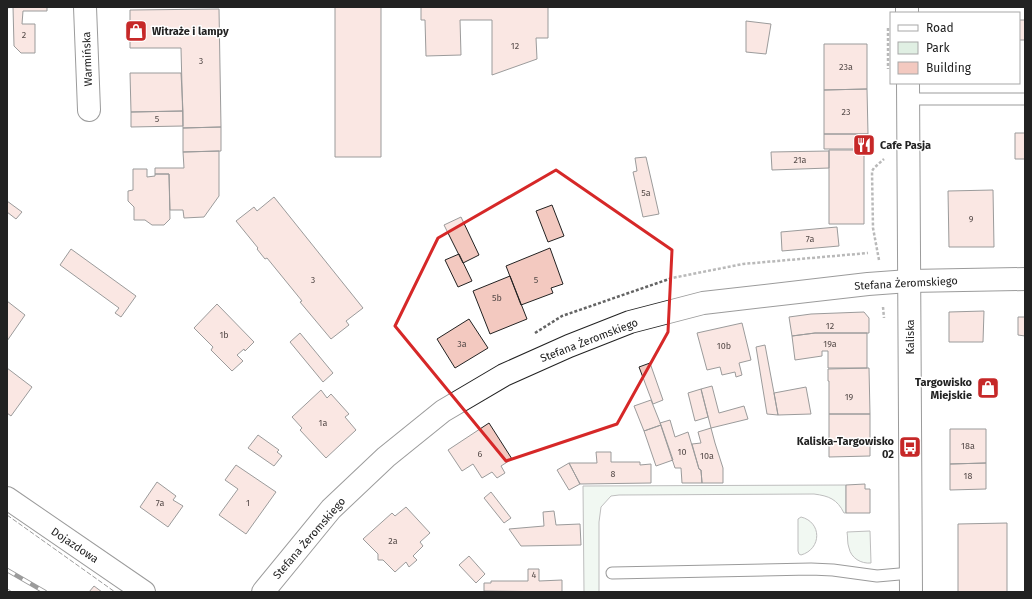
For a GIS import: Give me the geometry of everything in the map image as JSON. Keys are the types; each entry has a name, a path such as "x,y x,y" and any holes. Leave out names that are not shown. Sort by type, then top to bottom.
{"street":[{"name":"Warmińska","path":"85,7 89,110"},
{"name":"Kaliska","path":"908,91 911,582"},
{"name":"Stefana Żeromskiego","path":"263,592 331,509 386,457 443,411 504,375 569,346 630,322 703,303 868,284 909,281 1025,279"},
{"name":"Dojazdowa","path":"7,498 144,592"}],"lane":[{"path":"908,91 1025,99"},
{"path":"612,573 811,569 833,570 911,582"}],"highlighted area":[{"path":"556,170 672,250 668,332 617,424 506,461 395,326 438,238"}],"green space":[{"path":"846,485 846,513 844,513 838,504 832,499 814,494 611,496 601,507 599,522 599,592 584,592 583,486"},
{"path":"801,517 813,524 817,536 813,547 808,552 801,555 798,551 798,519"},
{"path":"870,531 871,563 867,563 857,560 850,552 847,532"}],"building":[{"path":"13,7 47,7 47,11 23,11 22,24 35,24 35,53 21,53 14,46"},
{"path":"335,7 381,7 381,157 335,157"},
{"path":"421,7 548,7 548,38 536,38 537,59 492,75 492,20 460,20 461,55 426,56 425,20 421,20"},
{"path":"219,9 221,127 183,128 181,48 130,48 130,10"},
{"path":"1020,20 1025,20 1025,40 1020,40"},
{"path":"746,21 771,24 766,54 746,52"},
{"path":"824,44 867,44 867,89 824,90"},
{"path":"130,73 181,73 183,111 131,112"},
{"path":"867,89 868,134 824,134 824,90"},
{"path":"183,111 183,126 131,127 131,112"},
{"path":"221,127 221,151 183,152 183,128"},
{"path":"1015,133 1025,133 1025,159 1015,159"},
{"path":"824,134 868,134 868,149 824,149"},
{"path":"829,150 864,150 864,224 829,224"},
{"path":"219,151 219,196 204,217 184,218 183,210 170,210 169,174 155,174 155,168 184,168 183,152"},
{"path":"829,151 829,168 772,170 771,152"},
{"path":"646,157 659,214 643,217 633,172 637,171 635,158"},
{"path":"133,169 147,169 147,177 155,176 155,174 169,174 170,219 164,225 152,225 145,220 134,220 134,207 128,201 128,191 133,190"},
{"path":"993,190 994,247 949,247 948,191"},
{"path":"274,197 363,308 346,321 349,325 331,339 300,302 302,301 267,258 265,259 236,221 254,207 257,211"},
{"path":"7,201 22,212 16,219 7,212"},
{"path":"552,205 564,236 548,242 536,211"},
{"path":"461,217 479,255 463,263 444,225"},
{"path":"837,227 839,246 782,251 781,232"},
{"path":"550,248 563,284 551,288 553,293 521,305 506,266"},
{"path":"71,249 136,296 121,317 115,313 119,308 60,265"},
{"path":"459,254 472,281 458,287 445,260"},
{"path":"510,276 527,319 490,334 473,291"},
{"path":"7,301 25,315 7,341"},
{"path":"217,304 254,342 245,351 244,349 237,355 243,361 232,371 211,350 213,347 194,328"},
{"path":"984,311 983,342 949,342 949,312"},
{"path":"864,312 869,318 869,333 815,333 792,336 789,317 811,314"},
{"path":"1018,317 1025,317 1025,336 1018,335"},
{"path":"469,319 488,348 455,368 437,339"},
{"path":"742,323 751,360 739,363 742,375 736,377 735,372 722,375 720,367 707,370 697,333"},
{"path":"300,333 333,373 323,382 290,342"},
{"path":"815,333 867,333 867,368 828,368 828,351 822,351 822,356 795,360 792,336"},
{"path":"765,345 778,415 767,414 756,347"},
{"path":"650,363 663,400 653,404 639,367"},
{"path":"7,368 32,387 11,416 7,413"},
{"path":"869,368 870,414 829,414 828,369"},
{"path":"712,386 719,413 744,406 748,419 711,428 701,389"},
{"path":"806,387 811,414 778,415 774,393"},
{"path":"701,389 708,417 695,421 688,393"},
{"path":"321,390 327,398 331,394 349,414 345,417 356,430 326,458 300,430 302,428 292,417"},
{"path":"651,400 661,425 644,431 634,406"},
{"path":"829,414 870,414 870,456 829,457"},
{"path":"670,420 675,437 688,432 699,469 701,470 702,483 682,483 681,468 675,468 660,423"},
{"path":"489,423 512,459 501,466 505,473 497,478 492,472 482,478 473,464 462,471 448,450"},
{"path":"661,425 673,460 656,466 644,431"},
{"path":"711,428 723,468 723,483 702,483 701,470 699,469 692,444 701,443 698,432"},
{"path":"950,429 986,429 986,463 950,464"},
{"path":"258,435 279,450 277,452 282,456 274,466 248,448"},
{"path":"596,452 611,452 611,462 640,462 640,465 651,464 651,483 580,484 569,463 597,463"},
{"path":"569,463 580,484 569,490 557,470"},
{"path":"986,463 986,489 950,490 950,464"},
{"path":"236,465 276,492 246,534 219,515 238,489 225,480"},
{"path":"157,482 176,496 173,500 183,506 168,527 140,507"},
{"path":"865,484 865,489 870,489 870,513 846,513 846,485"},
{"path":"491,492 511,518 504,523 484,498"},
{"path":"406,507 430,533 420,542 423,546 413,556 417,560 409,567 406,562 395,572 383,560 378,560 378,554 363,539 392,513 395,516"},
{"path":"554,511 556,525 580,524 581,545 521,546 509,529 544,526 543,512"},
{"path":"1007,523 1007,592 958,592 958,524"},
{"path":"469,556 485,574 476,583 459,565"},
{"path":"528,569 539,569 539,581 562,580 562,592 484,591 484,583 491,583 491,581 528,581"},
{"path":"94,586 102,592 89,592"}],"railway":[{"path":"7,570 45,592"}],"fence":[{"path":"7,515 115,592"}],"place":[{"name":"Witraże i lampy","path":"136,31"},
{"name":"Cafe Pasja","path":"864,145"},
{"name":"Targowisko Miejskie","path":"988,388"},
{"name":"Kaliska-Targowisko 02","path":"910,447"}]}
